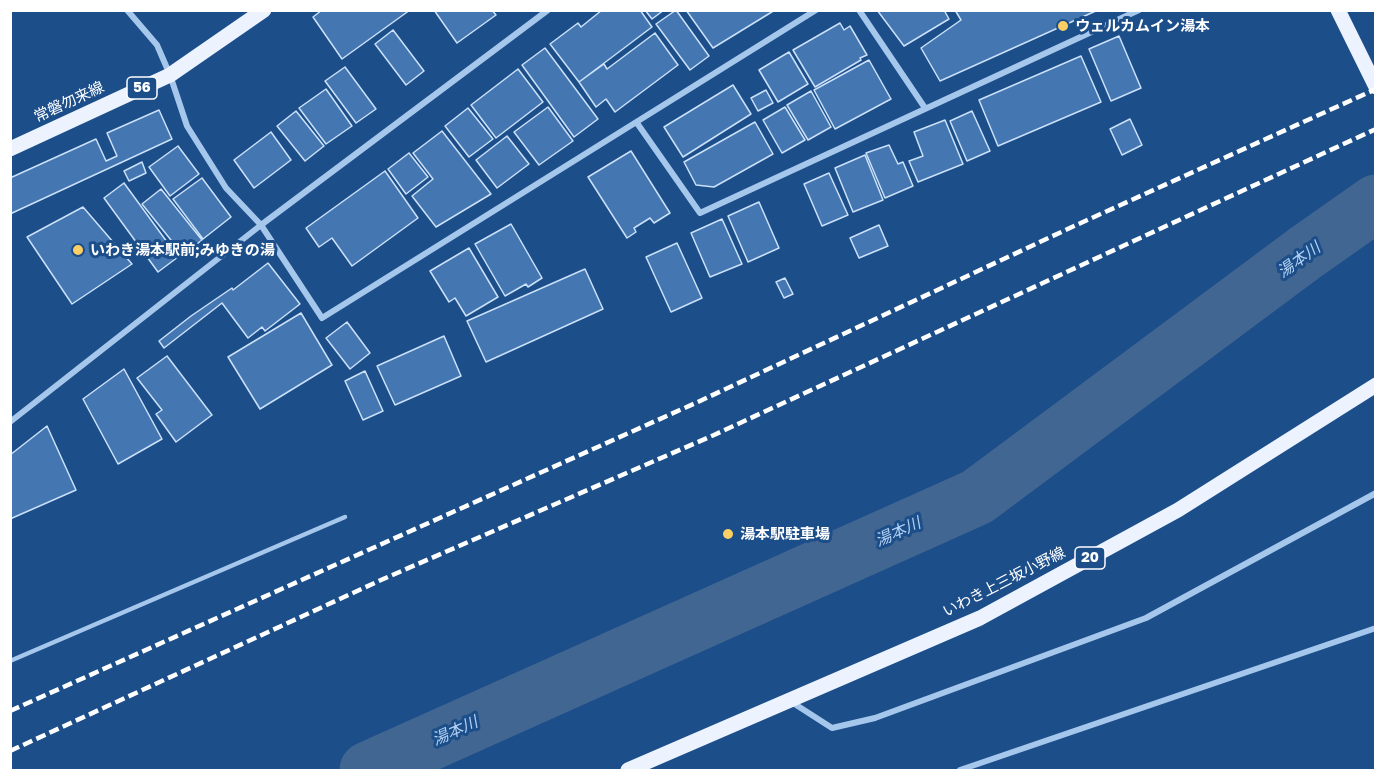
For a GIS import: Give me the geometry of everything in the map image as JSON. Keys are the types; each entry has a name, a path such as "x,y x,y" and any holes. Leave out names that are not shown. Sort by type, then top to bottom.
{"main road":[{"name":"常磐勿来線","path":"10,149 170,75 264,10"},
{"path":"1338,10 1376,87"},
{"name":"いわき上三坂小野線","path":"628,771 980,618 1179,510 1376,386"}],"street":[{"path":"127,10 157,45 188,126 226,188 261,225 322,318 816,10"},
{"path":"10,422 261,225 548,10"},
{"path":"859,10 925,108"},
{"path":"638,123 700,213 1139,10"},
{"path":"788,700 832,728 875,718 1146,618 1376,493"},
{"path":"960,771 1376,628"}],"lane":[{"path":"10,661 345,517"}],"building":[{"path":"322,10 410,10 342,59 313,17"},
{"path":"434,10 492,10 496,15 457,43"},
{"path":"602,10 640,10 652,27 579,82 550,44 578,23 581,27"},
{"path":"645,10 664,10 652,19"},
{"path":"676,10 709,56 690,70 656,24"},
{"path":"686,10 775,10 713,48"},
{"path":"877,10 944,10 949,19 904,46"},
{"path":"955,10 1098,10 940,81 921,48 961,20"},
{"path":"840,23 844,30 850,26 867,55 815,87 793,50"},
{"path":"393,30 424,71 406,85 375,44"},
{"path":"655,33 678,65 615,112 606,99 596,107 579,82 604,64 607,69"},
{"path":"1119,36 1141,88 1111,101 1089,49"},
{"path":"545,48 598,119 574,137 522,65"},
{"path":"789,52 808,84 778,102 759,70"},
{"path":"1081,56 1101,102 998,146 979,100"},
{"path":"869,60 891,99 835,129 814,90"},
{"path":"345,67 376,109 356,123 325,81"},
{"path":"518,69 543,102 496,138 471,105"},
{"path":"733,85 751,114 683,157 664,127"},
{"path":"326,89 352,126 326,144 299,108"},
{"path":"766,90 773,103 758,111 751,98"},
{"path":"811,91 831,127 808,140 787,105"},
{"path":"548,107 573,141 539,165 514,132"},
{"path":"785,107 805,140 782,153 763,120"},
{"path":"468,108 493,139 469,157 445,126"},
{"path":"159,110 172,139 10,214 10,178 96,139 106,161 117,156 107,133"},
{"path":"296,111 324,146 305,161 277,126"},
{"path":"972,111 990,151 967,161 950,121"},
{"path":"1130,119 1142,145 1122,155 1110,129"},
{"path":"945,120 963,164 918,182 909,161 923,156 914,132"},
{"path":"755,122 773,154 714,187 696,185 684,162"},
{"path":"442,131 491,194 436,227 412,196 433,179 413,153"},
{"path":"271,132 291,160 254,188 234,160"},
{"path":"507,136 529,164 497,188 476,160"},
{"path":"889,145 898,164 903,162 913,186 885,198 866,153"},
{"path":"178,146 199,174 170,196 149,167"},
{"path":"631,151 670,213 654,223 650,218 634,228 636,232 627,238 588,177"},
{"path":"409,153 428,177 406,194 388,169"},
{"path":"865,155 883,200 853,212 835,168"},
{"path":"142,162 146,173 129,181 124,171"},
{"path":"385,171 418,218 352,266 332,238 319,247 306,228"},
{"path":"829,173 848,215 822,226 804,184"},
{"path":"202,178 231,217 203,239 173,199"},
{"path":"124,183 178,257 158,272 104,198"},
{"path":"161,189 202,240 183,255 142,204"},
{"path":"759,202 779,248 748,262 728,216"},
{"name":"いわき湯本駅前;みゆきの湯","path":"83,207 132,264 72,304 27,237"},
{"path":"722,219 742,264 710,277 691,233"},
{"path":"511,224 542,278 528,287 526,284 505,296 475,244"},
{"path":"879,225 888,246 859,258 850,238"},
{"path":"677,243 702,298 671,312 646,257"},
{"path":"469,248 498,297 466,316 455,298 449,302 430,271"},
{"path":"268,263 300,304 265,331 262,327 248,338 222,303 164,348 159,341"},
{"path":"585,269 603,309 486,362 467,321"},
{"path":"785,278 793,294 784,298 776,282"},
{"path":"301,313 332,365 260,409 228,357"},
{"path":"347,322 370,353 350,369 326,338"},
{"path":"444,336 461,376 395,405 377,366"},
{"path":"167,356 212,415 176,442 156,414 162,410 137,378"},
{"path":"124,369 162,439 118,464 83,399"},
{"path":"365,371 383,411 363,420 345,381"},
{"path":"47,426 76,490 10,519 10,455"}],"waterway":[{"name":"湯本川","path":"368,770 977,497 1305,253 1376,203"}],"railway":[{"path":"10,711 700,401 1072,227 1376,89"},
{"path":"10,751 381,580 714,435 1376,129"}],"place":[{"name":"ウェルカムイン湯本","path":"1063,26"},
{"name":"いわき湯本駅前;みゆきの湯","path":"78,250"},
{"name":"湯本駅駐車場","path":"728,534"}]}
